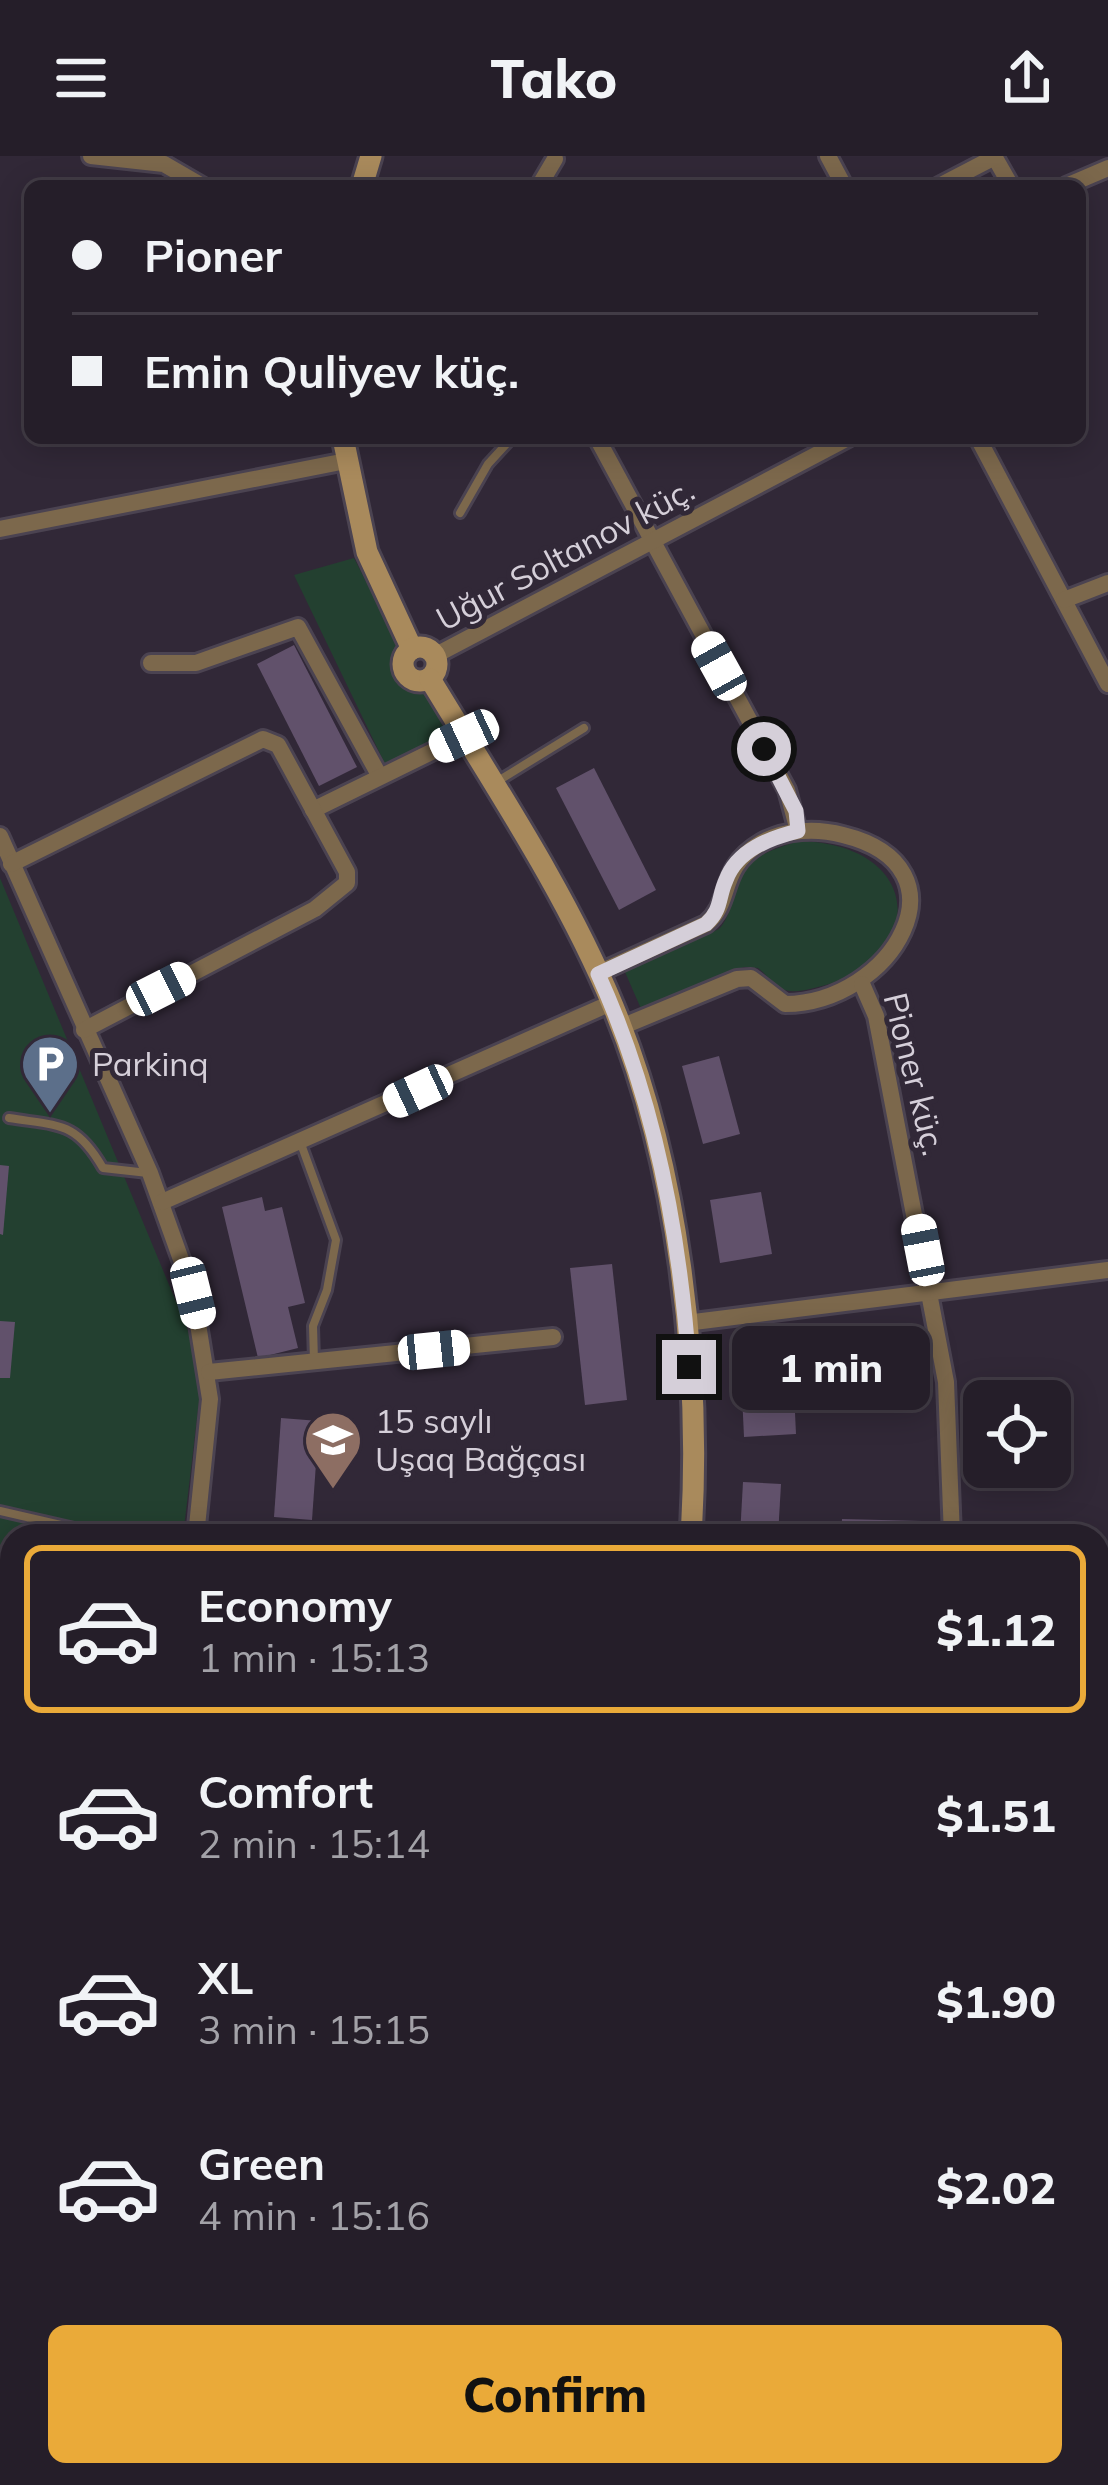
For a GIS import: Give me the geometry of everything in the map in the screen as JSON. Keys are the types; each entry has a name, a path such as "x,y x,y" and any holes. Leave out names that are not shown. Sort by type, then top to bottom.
{"street":[{"path":"91,156 164,164 192,180"},
{"path":"950,180 994,157"},
{"path":"542,180 554,159"},
{"path":"1080,180 1108,168"},
{"path":"600,444 787,790 798,831"},
{"name":"Uğur Soltanov küç.","path":"436,655 837,444"},
{"path":"981,444 1108,684"},
{"path":"0,529 345,450 375,577 412,649"},
{"path":"1064,600 1108,583"},
{"path":"151,663 196,664 298,627 379,775"},
{"path":"412,649 429,649 436,655 436,673 430,679 421,682 405,673 405,655 412,649"},
{"path":"430,679 598,974 621,1027 667,1204 686,1323 692,1411 691,1524"},
{"path":"313,810 464,736"},
{"path":"11,864 263,739 278,745 346,872 340,891 315,909 84,1030"},
{"path":"598,974 706,924 716,915 724,882 762,842 798,831 859,838 895,861 905,880 909,895 901,937 862,984 785,1004 751,978 737,979 621,1027"},
{"path":"0,836 162,1202 193,1293 208,1372 207,1462 198,1524"},
{"name":"Pioner küç.","path":"862,984 876,1016 931,1291 946,1382 952,1524"},
{"path":"162,1202 611,1003"},
{"path":"686,1323 1108,1270"},
{"path":"208,1372 553,1337"}],"lane":[{"path":"460,513 488,464 506,444"},
{"path":"492,785 584,728"},
{"path":"9,1118 68,1127 87,1140 103,1168 149,1173"},
{"path":"301,1144 336,1240 314,1326 314,1363"},
{"path":"0,1511 57,1524"}],"green space":[{"path":"354,558 399,646 391,667 397,680 426,689 451,734 385,764 294,575"},
{"path":"799,841 841,847 872,862 890,883 898,907 893,932 878,955 851,975 796,991 778,987 758,968 744,967 642,1011 625,972 719,929 735,882 748,864"},
{"path":"0,878 192,1340 200,1393 184,1524 0,1524"}],"building":[{"path":"294,645 357,767 319,786 257,664"},
{"path":"594,768 656,890 619,910 556,788"},
{"path":"719,1056 740,1134 703,1144 682,1066"},
{"path":"0,1165 9,1166 3,1235 0,1234"},
{"path":"761,1192 772,1254 720,1263 710,1200"},
{"path":"262,1197 265,1211 282,1207 305,1303 288,1307 298,1348 258,1358 222,1207"},
{"path":"612,1264 627,1400 585,1405 570,1268"},
{"path":"0,1321 15,1322 10,1378 0,1378"},
{"path":"793,1371 796,1434 744,1437 741,1373"},
{"path":"281,1418 319,1421 312,1520 274,1517"},
{"path":"743,1482 781,1484 779,1524 741,1524"},
{"path":"842,1519 922,1521 922,1524 842,1524"}],"place":[{"name":"Parkinq","path":"50,1115"},
{"name":"15 saylı Uşaq Bağçası","path":"333,1491"}],"route":[{"path":"689,1367 667,1204 632,1058 598,974 706,924 722,903 724,882 733,867 762,842 798,831 796,811 764,749"}]}
